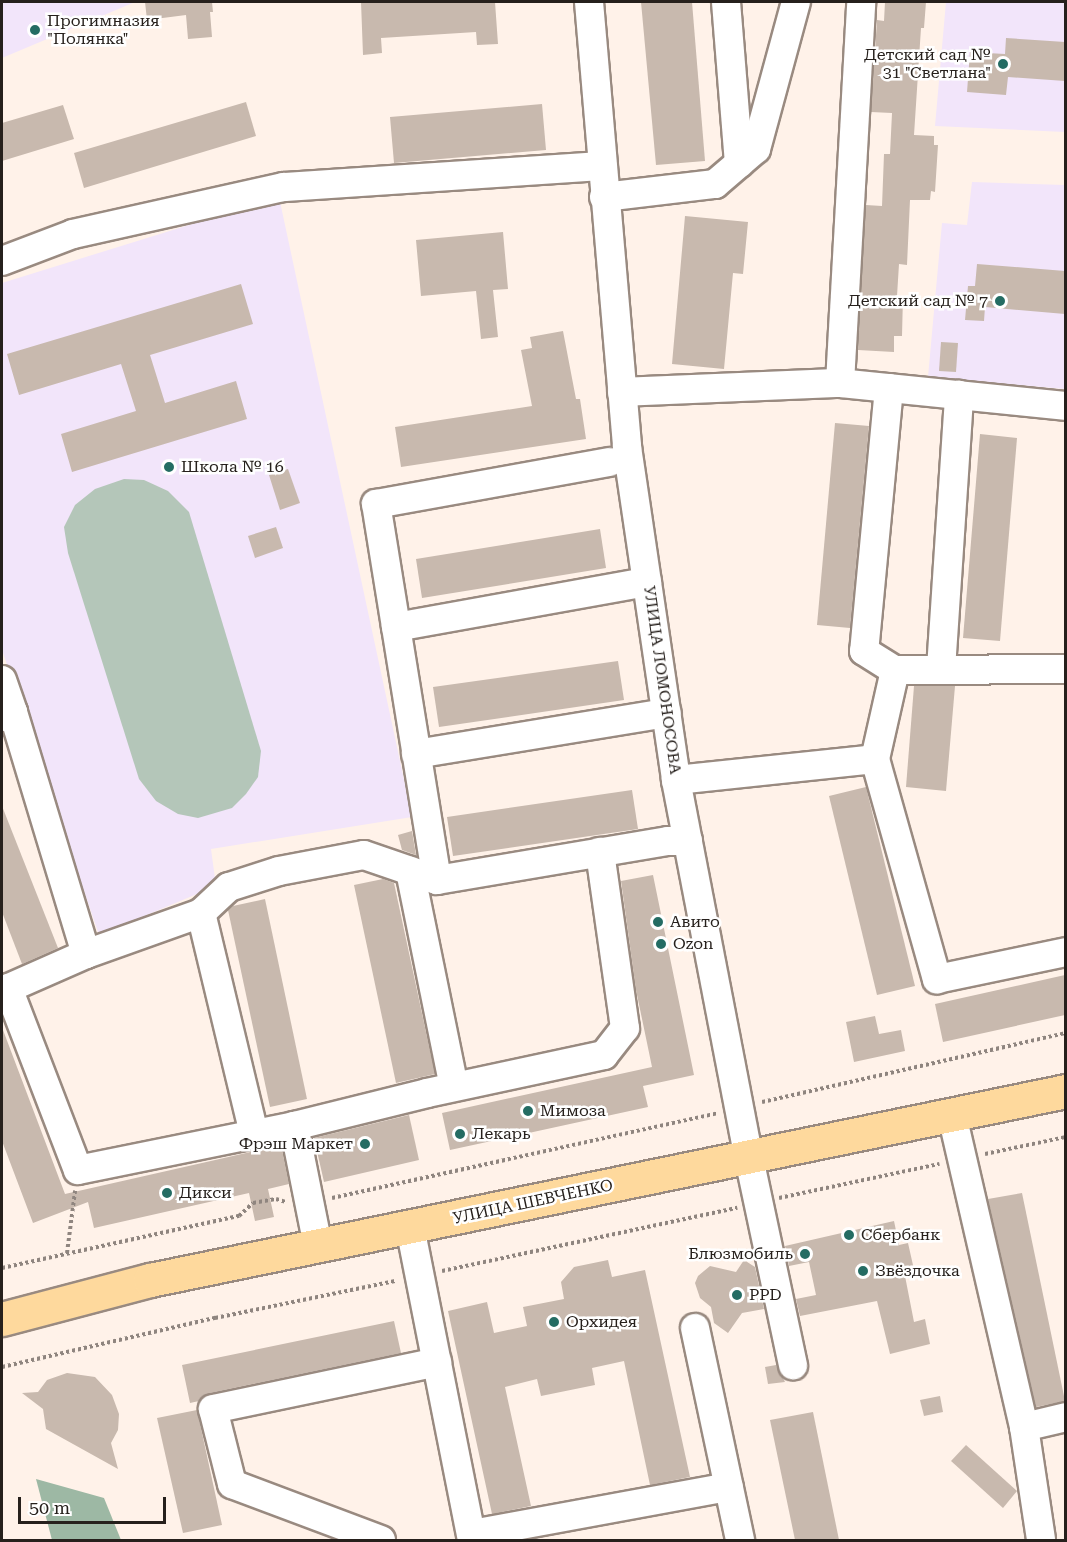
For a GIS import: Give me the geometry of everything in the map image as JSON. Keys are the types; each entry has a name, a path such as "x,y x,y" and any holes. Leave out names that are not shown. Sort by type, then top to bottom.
{"main road":[{"name":"УЛИЦА ШЕВЧЕНКО","path":"2,1319 150,1280 1065,1091"}],"street":[{"name":"УЛИЦА ЛОМОНОСОВА","path":"589,2 622,392 676,780 748,1158 793,1365"},
{"path":"726,2 739,163"},
{"path":"604,197 714,184 756,149 796,2"},
{"path":"840,383 861,2"},
{"path":"2,261 73,234 284,187 602,166"},
{"path":"622,392 840,383 1065,406"},
{"path":"889,388 864,651 895,670 1065,669"},
{"path":"941,669 959,395"},
{"path":"437,880 376,504 609,462"},
{"path":"396,627 647,582"},
{"path":"895,670 875,759 937,979 1065,952"},
{"path":"2,680 7,715 86,954"},
{"path":"416,754 667,713"},
{"path":"676,780 875,759"},
{"path":"600,852 625,1028 604,1055 454,1087 294,1126 78,1170 5,990 86,954 201,913 229,887 279,871 364,855 437,880 600,852 668,841 688,841"},
{"path":"410,871 454,1087"},
{"path":"201,913 254,1134"},
{"path":"952,1115 1024,1427 1041,1540"},
{"path":"294,1126 318,1246"},
{"path":"410,1227 472,1537 729,1487"},
{"path":"695,1328 740,1540"},
{"path":"381,1540 232,1484 213,1409 437,1362"},
{"path":"1024,1427 1065,1417"}],"path":[{"path":"2,1268 239,1216 253,1203 276,1199 294,1204 309,1201 739,1108 803,1091 1065,1033"},
{"path":"67,1253 78,1170"},
{"path":"2,1367 215,1318 419,1276"}],"shaded area":[{"name":"Прогимназия \"Полянка\"","path":"2,2 135,2 2,58"},
{"name":"Детский сад № 31 \"Светлана\"","path":"946,2 1065,2 1065,132 935,126"},
{"name":"Детский сад № 7","path":"972,182 1065,185 1065,389 928,377 942,223 967,225"},
{"name":"Школа № 16","path":"279,197 412,817 211,849 216,886 99,935 2,650 2,283"}],"green space":[{"path":"124,479 144,480 168,491 189,512 261,751 258,777 246,794 232,808 198,818 178,814 156,801 139,779 68,553 64,527 75,505 95,489"},
{"path":"36,1479 104,1498 121,1540 52,1540"}],"building":[{"path":"145,2 212,2 213,12 210,12 212,37 188,39 186,15 147,20"},
{"path":"361,2 495,2 498,44 477,45 476,32 381,38 382,53 363,55"},
{"path":"641,2 692,2 705,161 656,165"},
{"path":"885,2 926,2 924,28 921,28 914,135 934,136 934,145 938,145 935,192 931,191 930,200 910,200 907,265 899,264 897,296 903,296 902,336 894,336 894,352 858,350 866,205 882,206 884,154 890,154 892,113 871,112 877,20 884,21"},
{"path":"1006,38 1065,42 1065,81 1008,77 1006,95 967,92 970,52 1005,54"},
{"path":"246,102 256,136 84,188 74,153"},
{"path":"542,104 546,150 394,163 390,117"},
{"path":"63,105 74,139 2,161 2,123"},
{"path":"685,216 748,222 743,274 733,273 724,369 672,364"},
{"path":"503,232 508,289 493,290 498,337 481,339 476,291 421,296 416,240"},
{"path":"977,264 1065,271 1065,314 985,307 984,321 965,320 968,286 975,286"},
{"path":"241,284 253,324 150,355 165,403 236,381 247,419 72,472 61,434 136,411 121,364 19,395 7,354"},
{"path":"563,331 576,399 580,399 586,439 401,467 395,427 532,406 521,350 532,348 530,337"},
{"path":"941,342 958,343 956,372 939,371"},
{"path":"835,423 869,426 850,628 817,625"},
{"path":"980,434 1017,438 1000,641 963,638"},
{"path":"288,469 300,503 280,510 269,475"},
{"path":"276,527 283,548 255,558 248,536"},
{"path":"600,529 606,568 422,598 416,559"},
{"path":"618,661 624,700 439,727 433,687"},
{"path":"914,686 955,686 946,791 906,787"},
{"path":"866,787 915,986 877,995 829,796"},
{"path":"632,790 638,829 453,856 447,817"},
{"path":"2,806 58,948 22,964 2,912"},
{"path":"412,831 416,855 402,850 398,835"},
{"path":"653,875 694,1075 643,1086 648,1107 450,1150 442,1113 652,1067 636,990 621,881"},
{"path":"383,879 394,883 435,1074 396,1083 354,885"},
{"path":"265,899 307,1099 270,1107 228,910 233,906"},
{"path":"1065,975 1065,1015 943,1042 935,1004"},
{"path":"875,1016 879,1034 901,1030 905,1051 854,1062 846,1022"},
{"path":"3,1030 65,1194 281,1145 289,1184 268,1189 274,1217 255,1221 249,1193 94,1228 88,1202 33,1223 2,1141"},
{"name":"Фрэш Маркет","path":"409,1115 419,1160 324,1182 314,1138"},
{"path":"1022,1193 1065,1401 1036,1407 988,1199"},
{"name":"Звёздочка","path":"894,1221 899,1245 908,1243 915,1274 905,1276 914,1322 925,1319 930,1344 890,1354 877,1301 800,1316 796,1299 816,1295 809,1262 789,1266 785,1246"},
{"path":"608,1260 612,1277 645,1270 690,1477 650,1485 624,1361 592,1368 595,1385 541,1396 537,1379 505,1387 531,1506 492,1514 448,1311 487,1302 494,1333 527,1326 523,1307 564,1299 561,1282 574,1267"},
{"name":"PPD","path":"744,1260 755,1267 764,1309 742,1313 728,1333 714,1323 711,1307 700,1298 695,1283 698,1276 710,1266 736,1272"},
{"path":"394,1321 401,1353 210,1393 199,1401 190,1403 182,1365"},
{"path":"776,1365 785,1382 768,1384 765,1367"},
{"path":"67,1373 95,1377 112,1395 119,1414 118,1430 111,1443 118,1469 46,1429 43,1409 22,1393 38,1392 47,1380"},
{"path":"940,1396 943,1412 924,1416 920,1400"},
{"path":"197,1410 222,1525 183,1533 157,1418"},
{"path":"813,1412 839,1540 795,1540 770,1420"},
{"path":"966,1445 1017,1491 1003,1508 951,1461"}],"place":[{"name":"Прогимназия \"Полянка\"","path":"35,30"},
{"name":"Детский сад № 31 \"Светлана\"","path":"1003,64"},
{"name":"Детский сад № 7","path":"1000,301"},
{"name":"Школа № 16","path":"169,467"},
{"name":"Авито","path":"658,922"},
{"name":"Ozon","path":"661,944"},
{"name":"Мимоза","path":"528,1111"},
{"name":"Лекарь","path":"460,1134"},
{"name":"Фрэш Маркет","path":"365,1144"},
{"name":"Дикси","path":"167,1193"},
{"name":"Сбербанк","path":"849,1235"},
{"name":"Блюзмобиль","path":"805,1254"},
{"name":"Звёздочка","path":"863,1271"},
{"name":"PPD","path":"737,1295"},
{"name":"Орхидея","path":"554,1322"}]}
